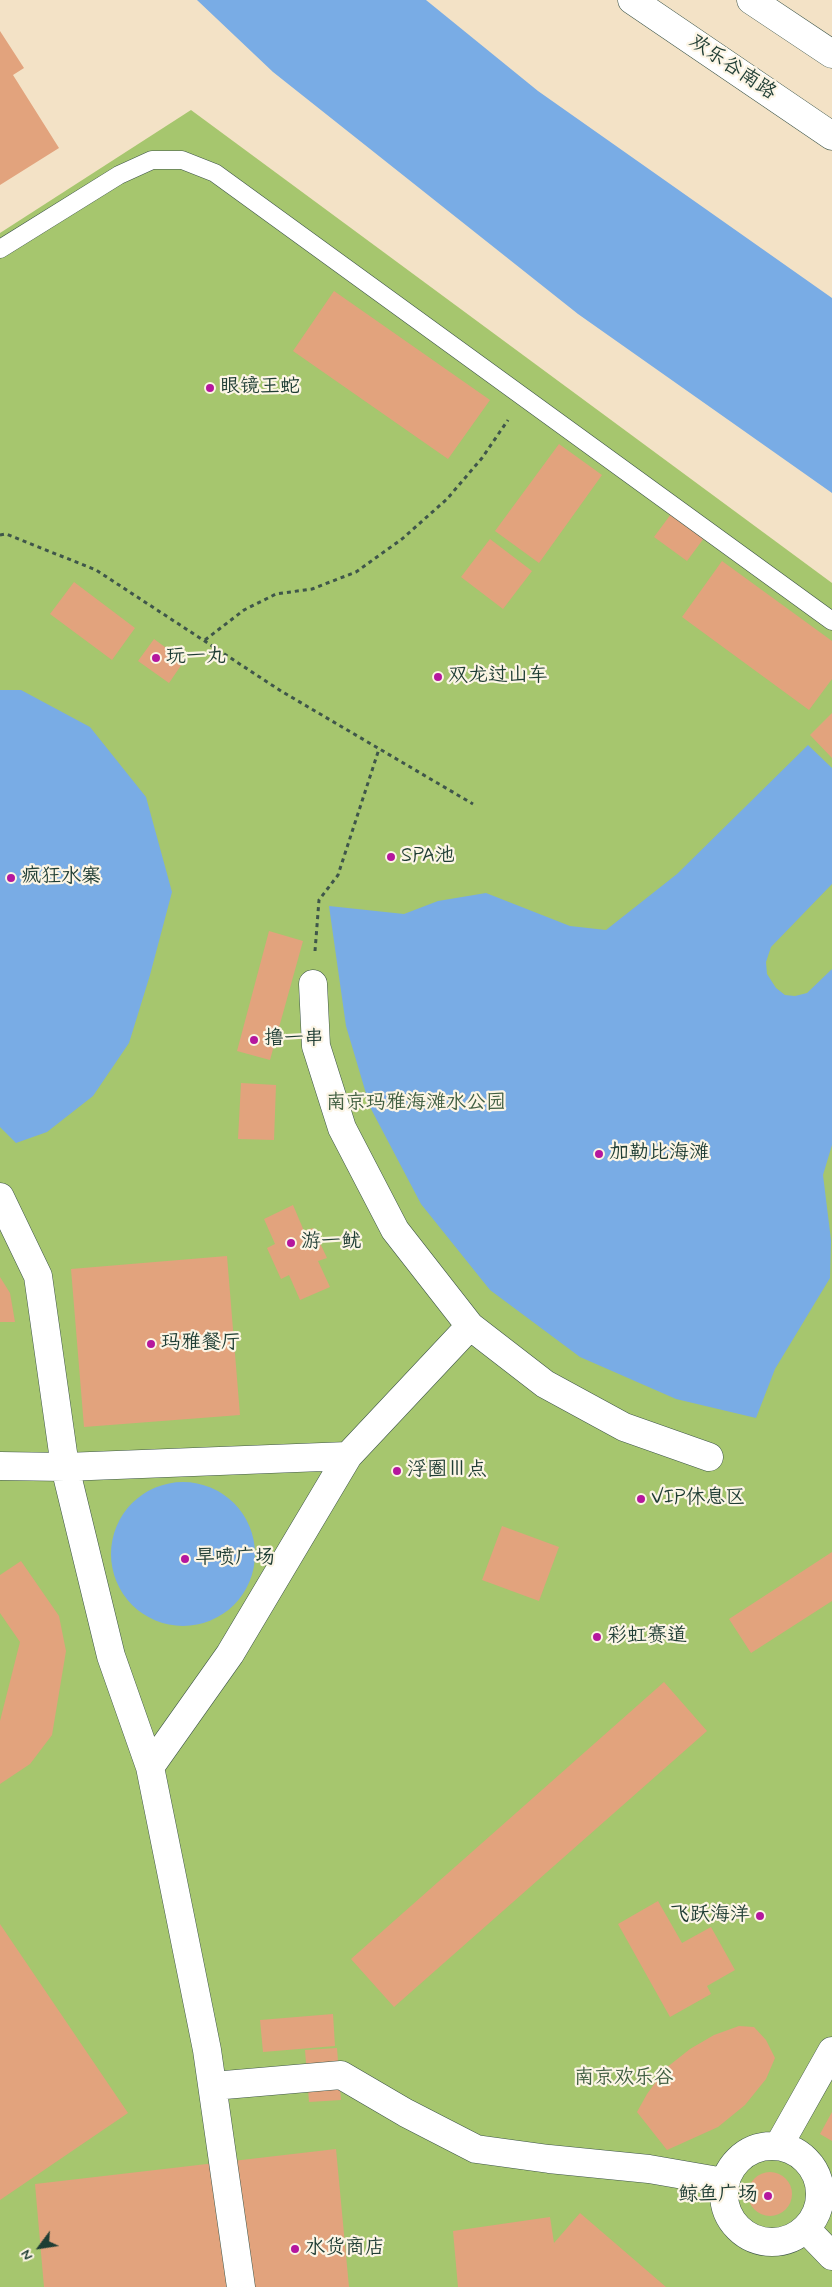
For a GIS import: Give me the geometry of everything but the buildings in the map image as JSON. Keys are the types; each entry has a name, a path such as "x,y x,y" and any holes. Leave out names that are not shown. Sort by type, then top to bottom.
{"street":[{"name":"欢乐谷南路","path":"632,0 832,136"},
{"path":"752,0 832,54"},
{"path":"313,984 316,1046 342,1128 395,1230 470,1326 545,1384 624,1427 709,1457"},
{"path":"0,1197 38,1276 66,1467 111,1656 150,1767 208,2050 241,2287"},
{"path":"150,1767 230,1654 348,1456 470,1326"},
{"path":"0,1466 66,1467 348,1456"},
{"path":"779,2145 832,2051"},
{"path":"213,2086 341,2075 406,2113 476,2148 549,2159 650,2169 724,2182"},
{"path":"779,2145 796,2152 810,2163 818,2179 820,2197 816,2215 806,2229 791,2239 773,2243 756,2240 740,2231 729,2217 724,2200 724,2182 732,2166 744,2153 761,2146 779,2145"},
{"path":"806,2229 832,2256"}],"lane":[{"path":"0,249 120,175 152,160 182,160 215,173 832,621"}],"path":[{"path":"205,640 244,610 276,594 312,589 356,572 402,539 447,499 482,458 524,397"},
{"path":"0,534 6,534 96,570 282,691 473,804"},
{"path":"313,984 319,900 338,875 379,749"}],"green space":[{"name":"南京玛雅海滩水公园","path":"191,110 832,583 832,2287 0,2287 0,233"}],"water":[{"path":"197,0 426,0 538,91 832,298 832,493 578,314 273,72"},
{"path":"0,690 21,690 90,727 146,797 172,892 150,975 129,1043 93,1096 47,1132 16,1143 0,1127"},
{"path":"808,745 832,768 832,884 771,947 766,962 767,974 776,988 785,995 795,996 807,993 832,969 832,1145 823,1175 831,1240 830,1278 775,1369 756,1418 676,1399 580,1357 490,1290 421,1204 370,1107 346,1026 329,906 404,914 438,901 486,893 570,926 606,930 677,874"},
{"path":"183,1482 211,1487 234,1503 250,1526 255,1554 250,1582 234,1605 211,1621 183,1626 155,1621 132,1605 116,1582 111,1554 116,1526 132,1503 155,1487"}],"place":[{"name":"眼镜王蛇","path":"210,388"},
{"name":"玩一丸","path":"156,658"},
{"name":"双龙过山车","path":"438,677"},
{"name":"SPA池","path":"391,857"},
{"name":"疯狂水寨","path":"11,878"},
{"name":"撸一串","path":"254,1040"},
{"name":"加勒比海滩","path":"599,1154"},
{"name":"游一鱿","path":"291,1243"},
{"name":"玛雅餐厅","path":"151,1344"},
{"name":"浮圈Ⅲ点","path":"397,1471"},
{"name":"VIP休息区","path":"641,1499"},
{"name":"旱喷广场","path":"185,1559"},
{"name":"彩虹赛道","path":"597,1637"},
{"name":"飞跃海洋","path":"760,1916"},
{"name":"鲸鱼广场","path":"768,2196"},
{"name":"水货商店","path":"295,2249"}],"park label":[{"name":"南京欢乐谷","path":"624,2079"}]}
